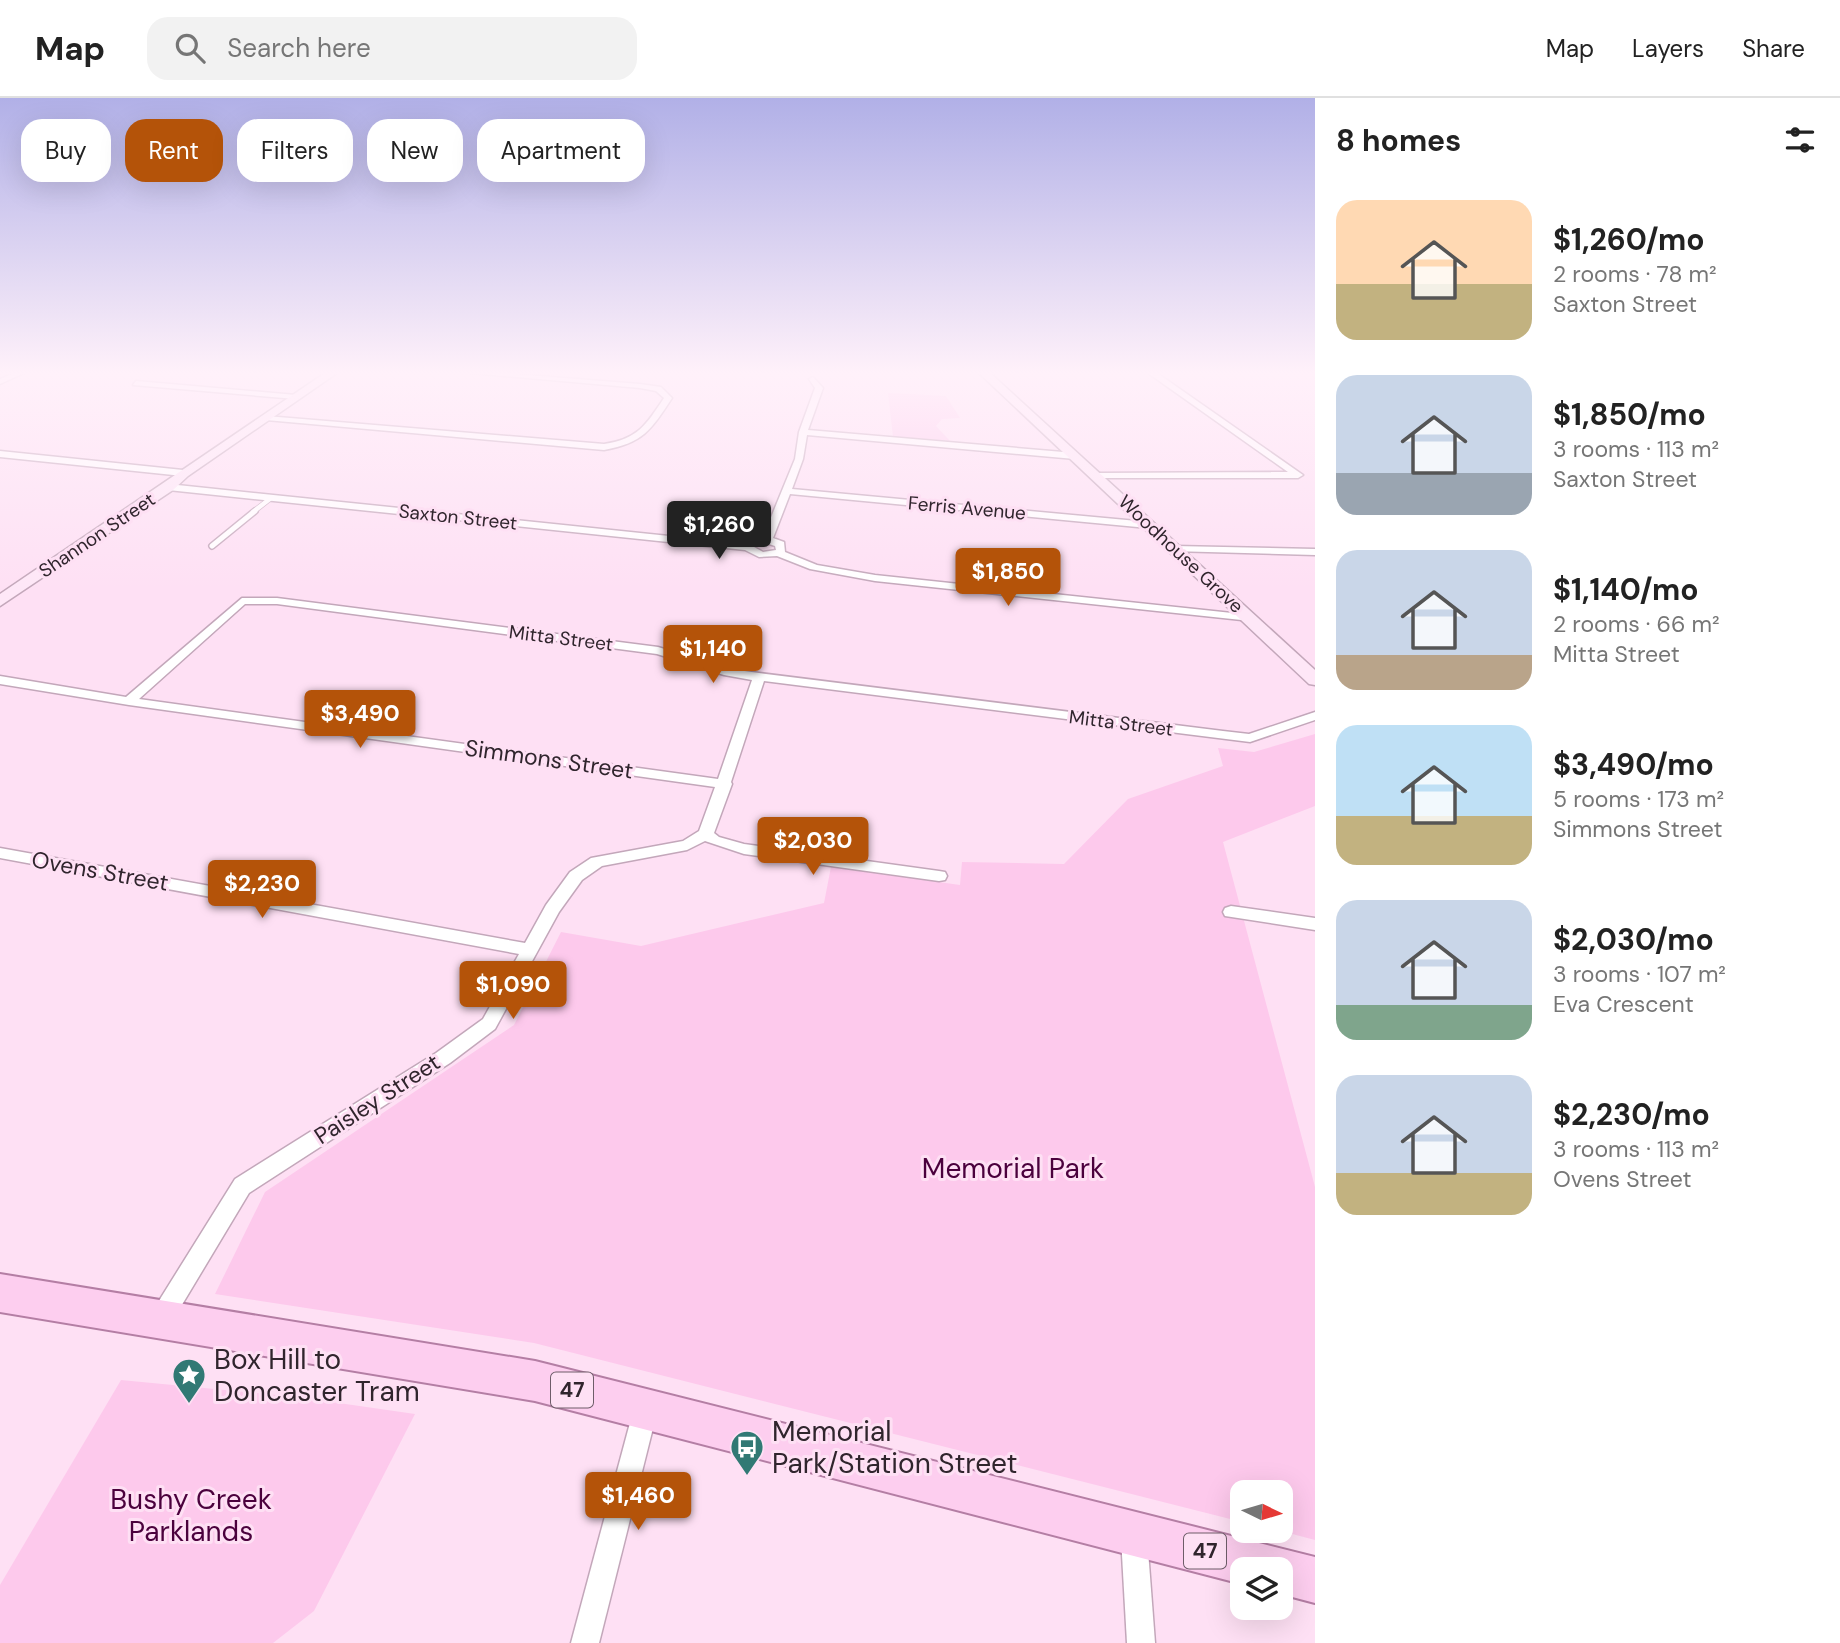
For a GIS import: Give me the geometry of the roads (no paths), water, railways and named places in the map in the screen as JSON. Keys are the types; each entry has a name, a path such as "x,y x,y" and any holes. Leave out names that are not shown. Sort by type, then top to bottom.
{"main road":[{"name":"47","path":"0,1293 535,1381 1230,1558"},
{"path":"1293,1574 1315,1580"}],"street":[{"name":"Shannon Street","path":"0,601 168,487 183,472 224,445"},
{"path":"582,445 620,445"},
{"path":"767,540 799,458 801,445"},
{"path":"951,445 1075,456"},
{"name":"Woodhouse Grove","path":"1063,445 1315,680"},
{"path":"1096,476 1298,475 1255,445"},
{"path":"0,454 183,472"},
{"name":"Saxton Street","path":"168,487 748,547 754,553 762,555 779,553"},
{"name":"Ferris Avenue","path":"787,491 1147,525"},
{"path":"748,547 755,541 767,540 782,546 779,553 794,561 825,570 875,578 1251,618"},
{"path":"1175,549 1315,552"},
{"name":"Mitta Street","path":"129,701 242,601 277,601 658,651 728,672 759,677 1250,738 1315,716"},
{"path":"759,677 706,834 715,841 744,849 939,876"},
{"name":"Simmons Street","path":"0,680 129,701 725,784"},
{"name":"Paisley Street","path":"160,1320 243,1186 443,1058 489,1024 552,909 576,876 597,862 687,845 706,834"},
{"name":"Ovens Street","path":"0,853 530,950"},
{"path":"1231,912 1315,924"},
{"path":"585,1643 646,1408"},
{"path":"1134,1533 1141,1643"}],"lane":[{"path":"212,545 271,498"}],"place":[{"name":"Box Hill to Doncaster Tram","path":"189,1405"},
{"name":"Memorial Park/Station Street","path":"747,1477"}],"park label":[{"name":"Memorial Park","path":"1013,1168"},
{"name":"Bushy Creek Parklands","path":"191,1515"}]}
